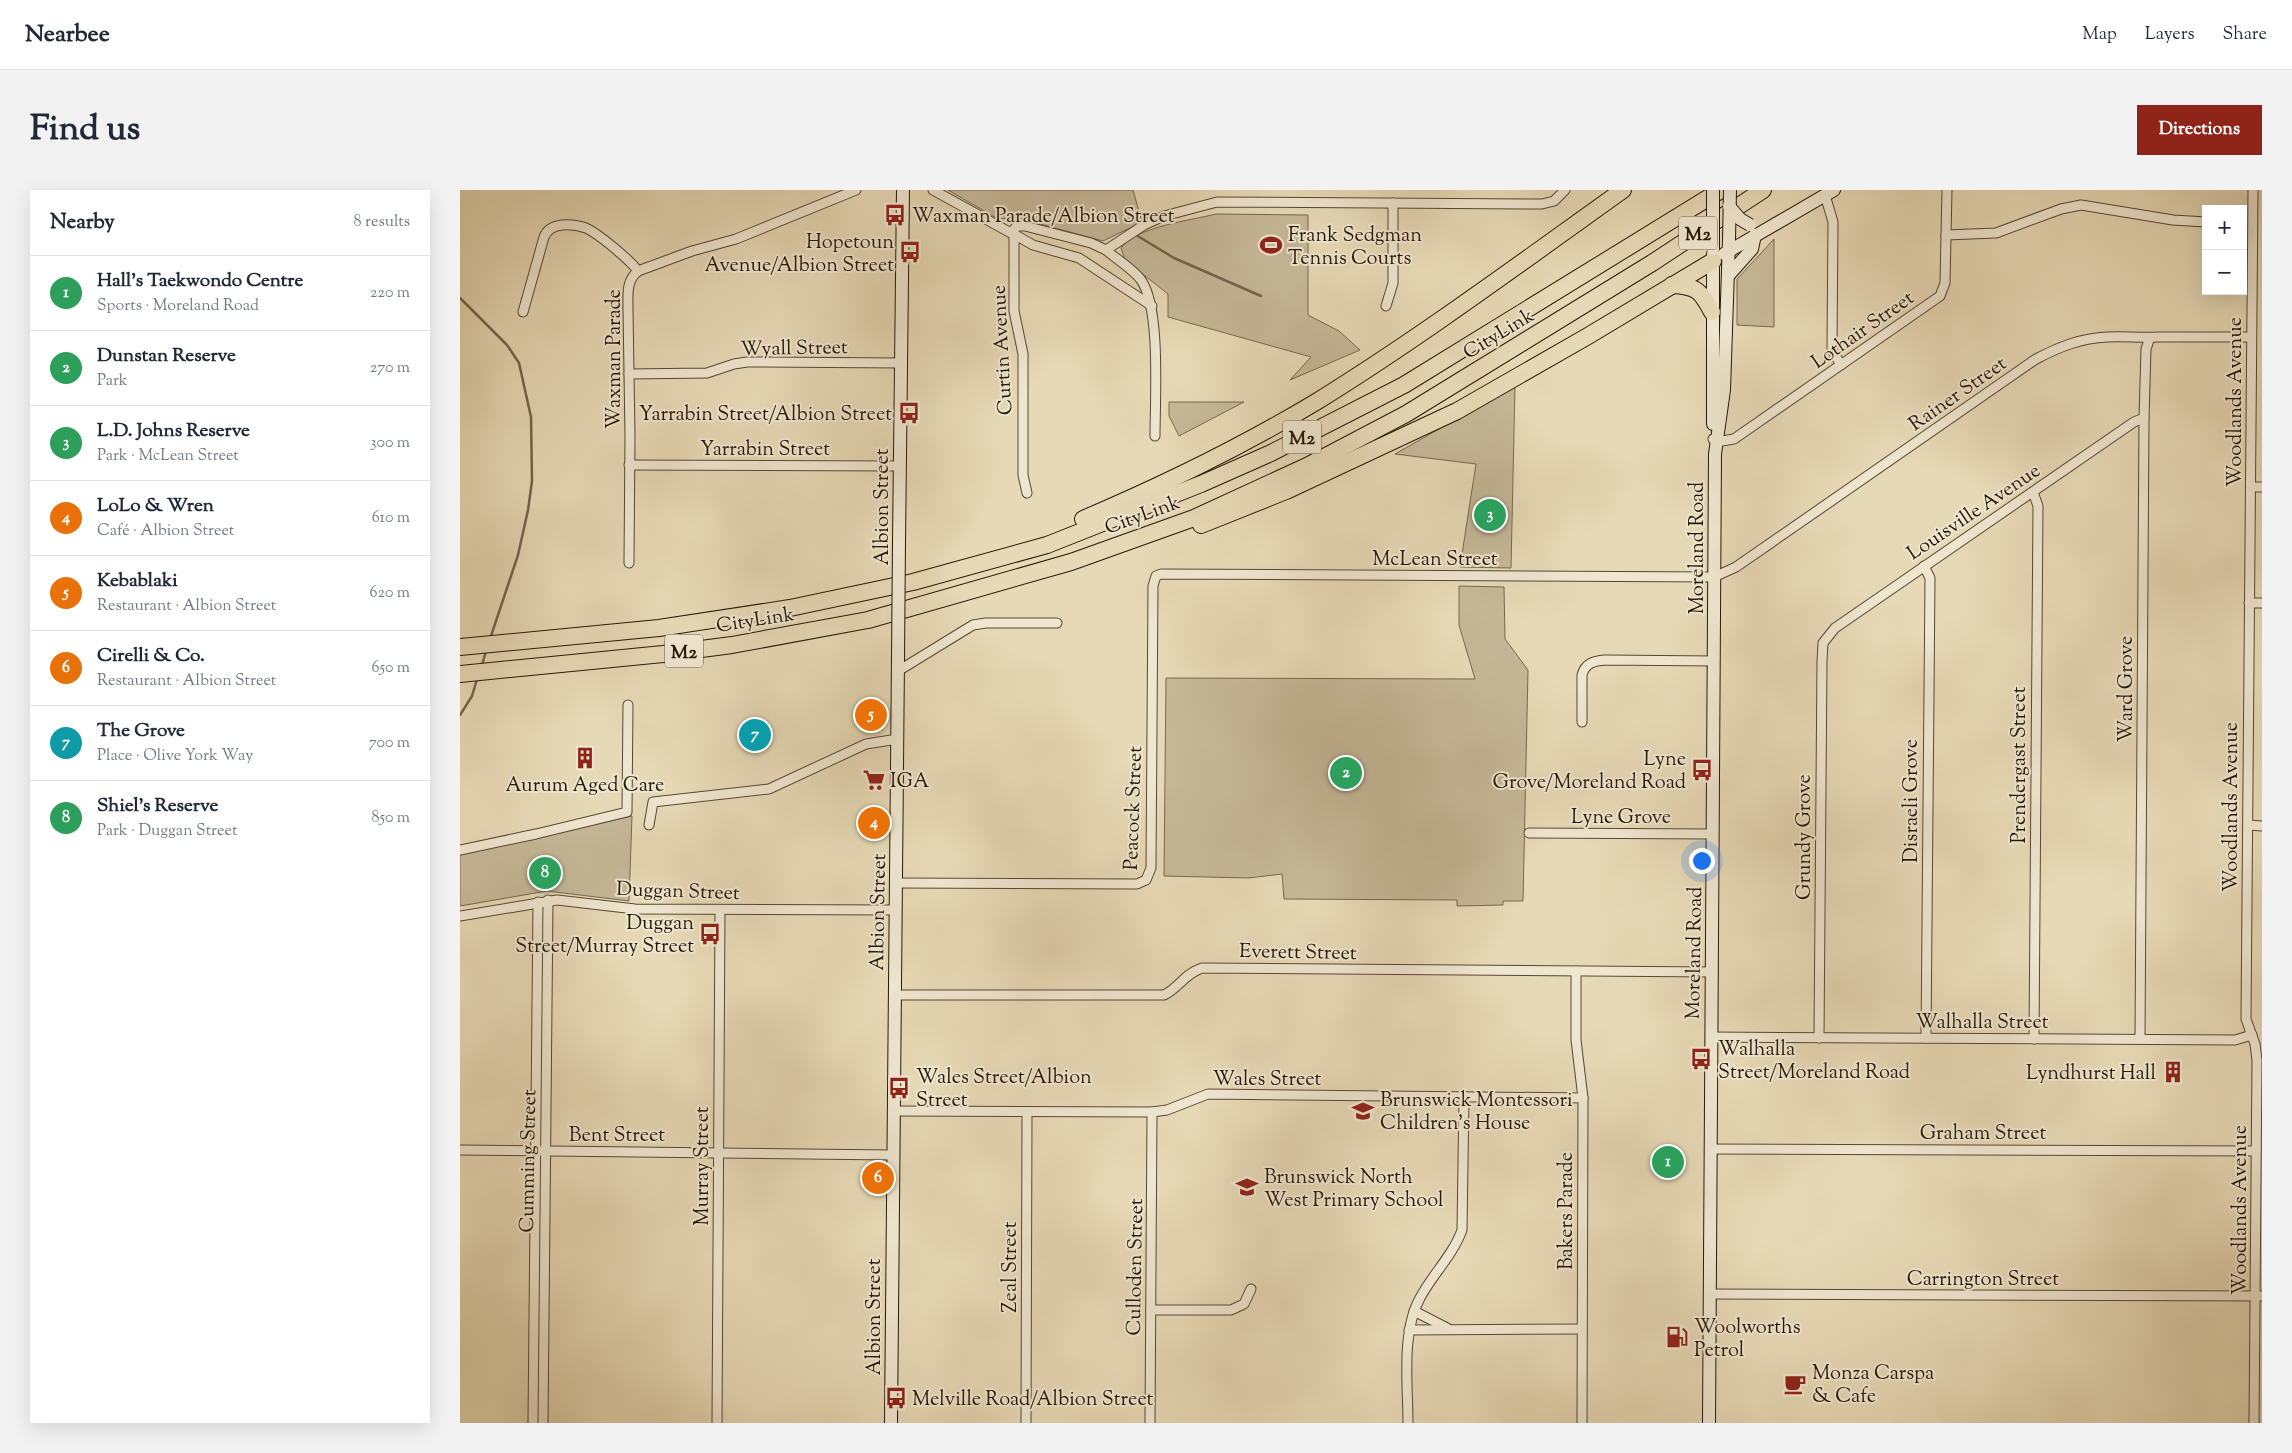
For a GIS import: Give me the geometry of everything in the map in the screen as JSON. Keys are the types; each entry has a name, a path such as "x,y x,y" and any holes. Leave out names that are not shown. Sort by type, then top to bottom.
{"highway":[{"path":"980,564 1133,498 1274,426 1323,397 1466,301 1623,190"},
{"name":"CityLink","path":"460,647 724,619 854,596 1047,545 1201,484 1271,453 1404,385 1721,190"},
{"name":"CityLink","path":"460,674 663,654 810,632 868,620 1071,562 1202,514 1254,492 1352,444 1549,327 1652,263 1763,190"},
{"path":"1071,562 1165,537 1215,521 1286,492 1457,411 1672,286 1713,255"},
{"path":"1672,286 1683,286 1698,290 1712,312"}],"main road":[{"name":"Albion Street","path":"891,1423 903,190"},
{"name":"Moreland Road","path":"1708,1423 1715,454 1712,312 1713,190"},
{"name":"Moreland Road","path":"1715,439 1724,390 1730,190"},
{"path":"1713,255 1753,230 1769,227 1831,192"},
{"path":"1729,206 1753,230"},
{"path":"1728,276 1752,249 1753,230"}],"street":[{"name":"Waxman Parade","path":"629,563 628,288 632,276 638,271 692,251 736,239 856,190"},
{"path":"933,190 1033,244 1079,258 1152,306"},
{"path":"1106,250 1144,226 1183,210 1217,202 1542,204 1554,201 1565,190"},
{"name":"Lothair Street","path":"1715,439 1734,439 1940,296 1945,283 1947,190"},
{"name":"Woodlands Avenue","path":"2252,190 2248,222 2252,263 2246,1019 2255,1044 2257,1060 2256,1151 2259,1297 2254,1423"},
{"path":"1831,192 1833,222 1832,350 1841,365"},
{"path":"1386,306 1393,283 1393,203"},
{"path":"1946,235 1996,233 2061,209 2081,205 2173,220 2202,222"},
{"path":"524,312 544,237 548,230 555,226 586,228 626,257 638,271"},
{"path":"1013,234 1017,226 1025,226 1091,242 1106,250 1141,280 1152,306 1155,339 1155,436"},
{"name":"Curtin Avenue","path":"1013,234 1014,311 1023,354 1023,475 1027,492"},
{"path":"2252,263 2262,263"},
{"name":"Rainer Street","path":"1714,577 1736,567 2036,359 2069,344 2086,339 2131,337 2149,340 2158,337 2251,337"},
{"name":"Ward Grove","path":"2140,1039 2144,418 2146,349 2149,340"},
{"name":"Wyall Street","path":"629,374 707,373 734,364 747,362 901,363"},
{"path":"2251,375 2261,375"},
{"name":"Louisville Avenue","path":"1825,638 1835,628 1924,566 2134,422 2144,418"},
{"name":"Yarrabin Street","path":"629,465 900,466"},
{"path":"2251,487 2262,487"},
{"name":"Prendergast Street","path":"2033,492 2038,506 2034,1038"},
{"name":"Disraeli Grove","path":"1924,566 1930,578 1926,1038"},
{"name":"McLean Street","path":"1156,576 1165,573 1714,577"},
{"name":"Peacock Street","path":"896,883 1137,884 1146,880 1151,868 1153,586 1156,576"},
{"path":"2249,603 2262,603"},
{"path":"898,671 972,625 986,622 1057,623"},
{"name":"Grundy Grove","path":"1820,1038 1822,661 1825,638"},
{"path":"1582,722 1582,676 1583,670 1590,663 1605,660 1714,661"},
{"path":"460,850 627,812 628,705"},
{"path":"649,825 653,802 769,789 866,744 898,739"},
{"path":"2248,826 2262,826"},
{"name":"Lyne Grove","path":"1528,833 1713,834"},
{"name":"Duggan Street","path":"460,916 548,900 566,900 635,909 896,910"},
{"name":"Cumming Street","path":"543,1423 539,1332 539,1250 542,992 548,900"},
{"name":"Cumming Street","path":"538,902 542,992"},
{"name":"Murray Street","path":"716,1423 720,910"},
{"name":"Everett Street","path":"895,995 1164,996 1174,989 1186,976 1202,968 1712,972"},
{"name":"Bakers Parade","path":"1576,971 1576,1040 1583,1098 1582,1423"},
{"name":"Walhalla Street","path":"1711,1037 2235,1040 2252,1035"},
{"name":"Wales Street","path":"894,1111 1152,1112 1167,1110 1208,1094 1583,1098"},
{"path":"1408,1423 1409,1330 1414,1311 1462,1230 1464,1096"},
{"name":"Zeal Street","path":"1026,1423 1027,1112"},
{"name":"Culloden Street","path":"1150,1423 1152,1112"},
{"name":"Graham Street","path":"1710,1149 2256,1151"},
{"name":"Bent Street","path":"460,1150 893,1155"},
{"path":"1151,1310 1232,1310 1244,1304 1251,1289"},
{"name":"Carrington Street","path":"1709,1294 2259,1297"},
{"path":"1414,1311 1448,1328"},
{"path":"1409,1330 1448,1328 1582,1329"},
{"name":"Cumming Street","path":"533,1423 539,1332"}],"shaded area":[{"path":"948,190 1133,190 1142,222 1103,241 1018,218 998,219"},
{"path":"1216,214 1308,215 1308,315 1339,331 1360,350 1290,380 1311,357 1168,317 1168,294 1125,260 1121,248 1138,235 1151,230 1165,225"},
{"path":"1774,239 1774,327 1737,325 1737,279"},
{"path":"1515,386 1511,568 1460,567 1476,464 1395,454"},
{"path":"1169,402 1244,402 1179,436 1169,416"},
{"path":"1459,586 1504,587 1505,639 1528,670 1523,901 1503,901 1503,905 1457,906 1457,900 1284,899 1282,874 1248,878 1164,876 1166,678 1475,679 1459,625"},
{"path":"632,816 629,901 547,891 460,906 460,855"}],"waterway":[{"path":"1136,235 1174,258 1261,296"},
{"path":"460,298 507,345 519,363 531,417 532,481 528,510 518,555 490,639"},
{"path":"482,665 486,651"},
{"path":"460,715 472,696 477,679"}],"place":[{"name":"Waxman Parade/Albion Street","path":"895,215"},
{"name":"Frank Sedgman Tennis Courts","path":"1271,245"},
{"name":"Hopetoun Avenue/Albion Street","path":"910,252"},
{"name":"Yarrabin Street/Albion Street","path":"909,413"},
{"name":"L.D. Johns Reserve","path":"1490,515"},
{"name":"Kebablaki","path":"871,715"},
{"name":"The Grove","path":"755,735"},
{"name":"Aurum Aged Care","path":"585,758"},
{"name":"Lyne Grove/Moreland Road","path":"1702,770"},
{"name":"Dunstan Reserve","path":"1346,773"},
{"name":"IGA","path":"874,780"},
{"name":"LoLo & Wren","path":"874,823"},
{"name":"Shiel's Reserve","path":"545,873"},
{"name":"Duggan Street/Murray Street","path":"710,934"},
{"name":"Walhalla Street/Moreland Road","path":"1701,1059"},
{"name":"Lyndhurst Hall","path":"2173,1072"},
{"name":"Wales Street/Albion Street","path":"899,1088"},
{"name":"Brunswick Montessori Children's House","path":"1363,1111"},
{"name":"Hall's Taekwondo Centre","path":"1668,1162"},
{"name":"Cirelli & Co.","path":"878,1178"},
{"name":"Brunswick North West Primary School","path":"1247,1187"},
{"name":"Woolworths Petrol","path":"1677,1337"},
{"name":"Monza Carspa & Cafe","path":"1795,1384"},
{"name":"Melville Road/Albion Street","path":"896,1398"}]}
